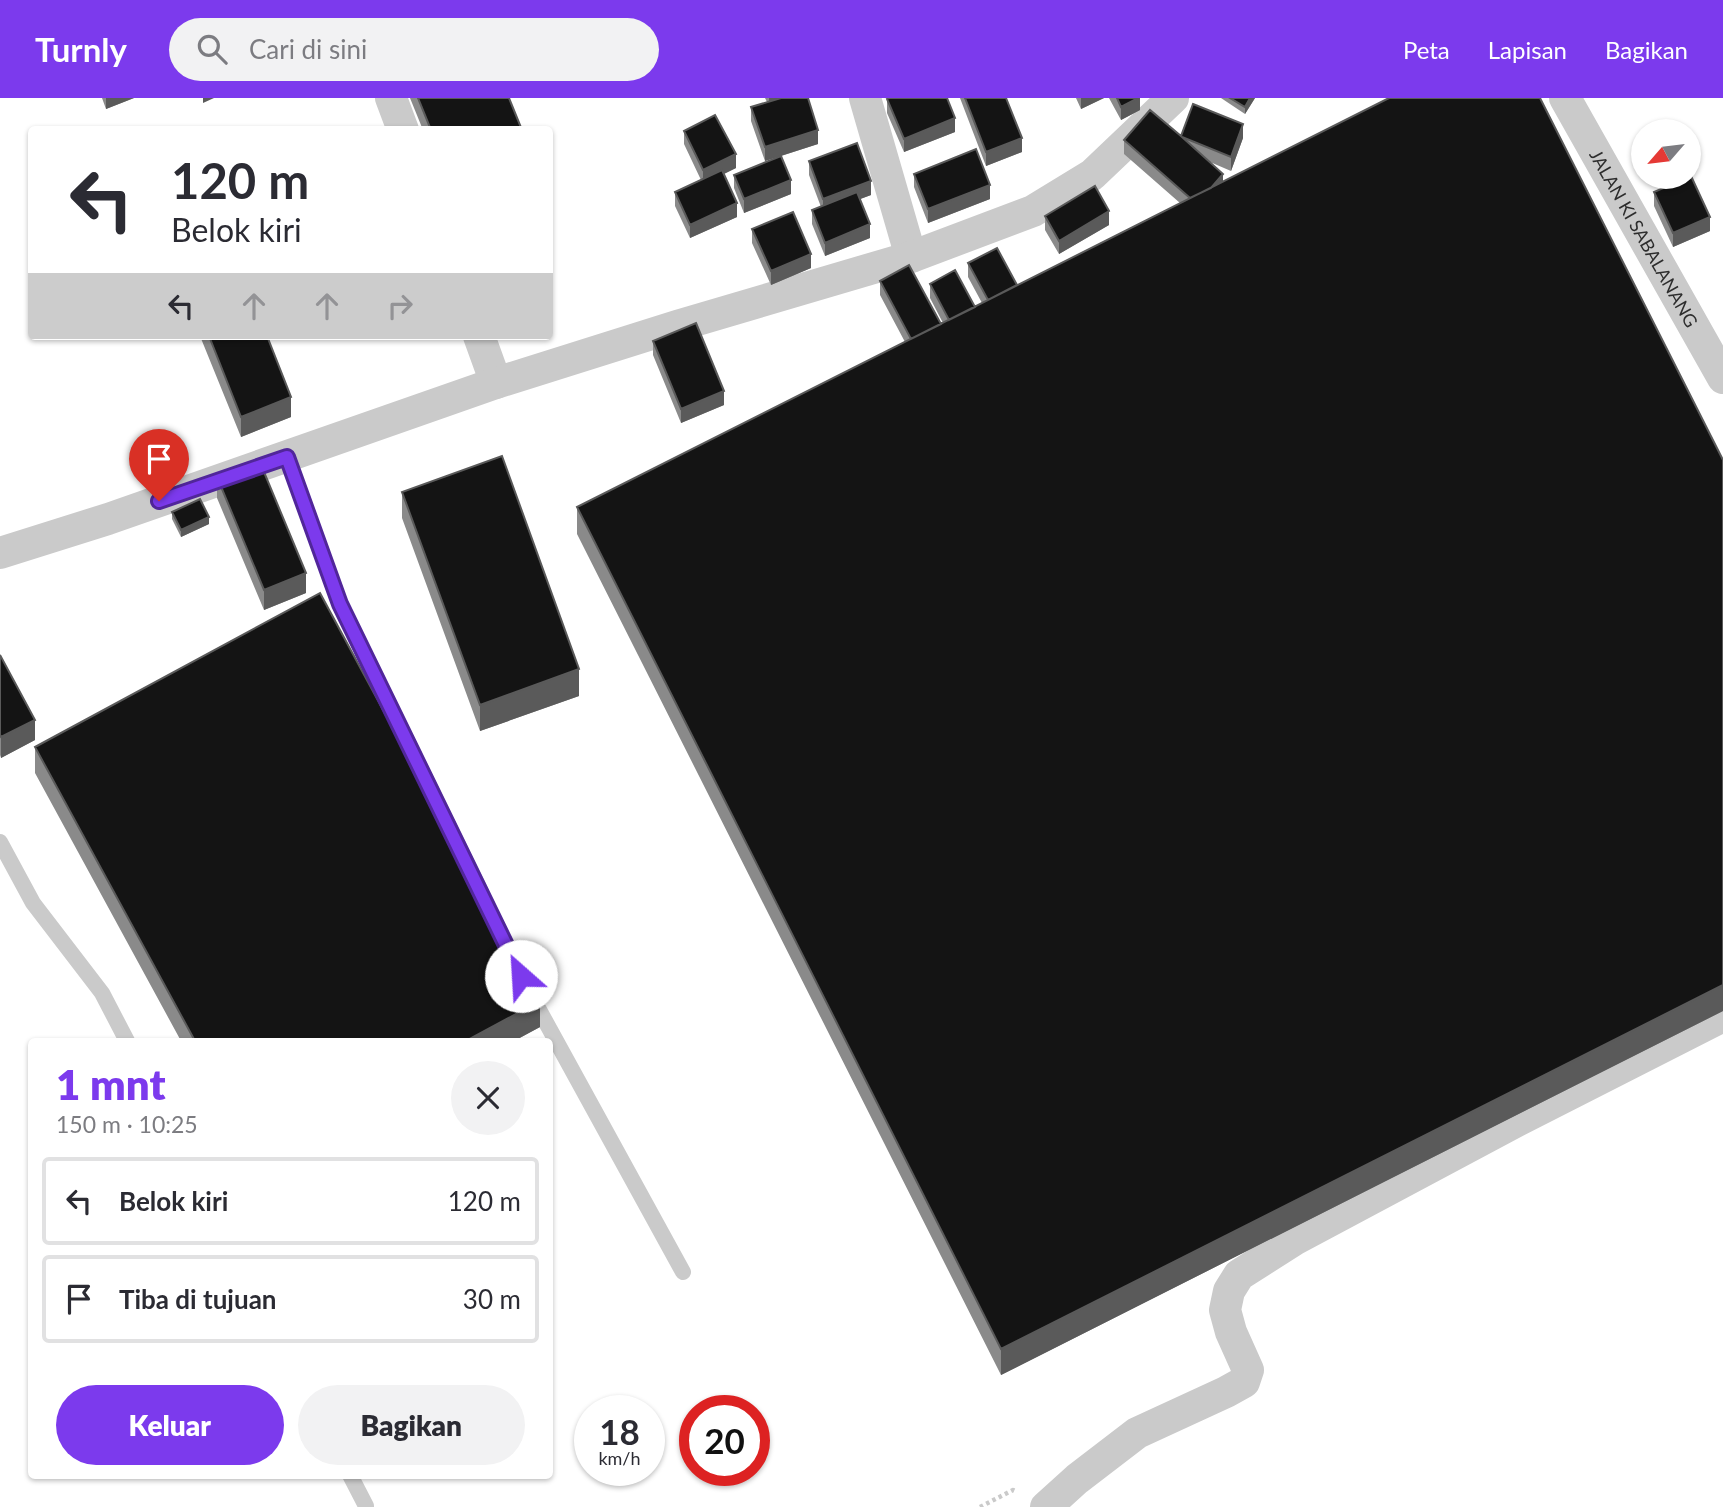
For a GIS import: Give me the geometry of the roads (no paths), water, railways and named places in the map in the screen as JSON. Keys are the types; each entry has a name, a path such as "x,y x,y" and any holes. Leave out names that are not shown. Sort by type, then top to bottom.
{"street":[{"path":"391,98 402,126"},
{"path":"865,98 912,257"},
{"path":"0,552 108,519 496,383 912,257 1033,211 1092,176 1173,98"},
{"name":"JALAN KI SABALANANG","path":"1565,98 1723,378"},
{"path":"480,340 496,383"},
{"path":"1046,1507 1077,1479 1137,1433 1244,1382 1248,1370 1231,1332 1225,1310 1230,1291 1239,1275 1294,1240 1517,1121 1723,1016"}],"lane":[{"path":"287,457 340,604 485,901"},
{"path":"0,842 33,903 102,993 125,1038"},
{"path":"527,988 553,1038"},
{"path":"553,1039 683,1272"},
{"path":"352,1479 366,1506"}]}
